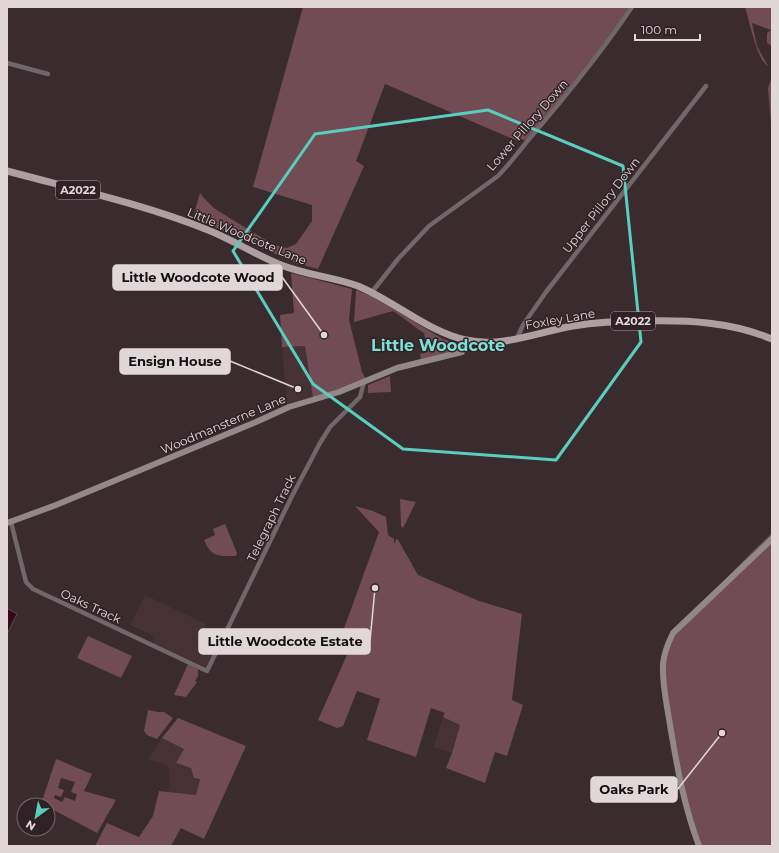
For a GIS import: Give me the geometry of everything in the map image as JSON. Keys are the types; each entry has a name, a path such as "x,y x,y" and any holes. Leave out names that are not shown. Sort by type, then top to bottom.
{"main road":[{"name":"Little Woodcote Lane","path":"7,171 150,209 209,231 280,264 307,273 346,282 372,292 432,327 446,333 466,340 494,342"},
{"name":"Foxley Lane","path":"494,342 592,323 680,320 710,322 736,327 772,338"}],"street":[{"name":"Lower Pillory Down","path":"372,292 398,259 430,226 506,169 563,100 616,31 632,7"},
{"path":"7,63 48,74"},
{"name":"Upper Pillory Down","path":"517,338 523,325 546,292 706,86"},
{"name":"Woodmansterne Lane","path":"9,522 62,503 289,407 340,392 397,368 462,352 466,340"},
{"name":"Telegraph Track","path":"207,671 292,496 320,443 330,428 360,397 364,382"},
{"name":"Oaks Track","path":"9,522 26,582 33,589 207,671"},
{"path":"699,846 694,839 680,783 663,683 665,649 673,633 772,539"}],"highlighted area":[{"path":"488,110 623,166 641,342 556,460 403,449 313,384 233,251 315,134"}],"shaded area":[{"path":"303,7 631,7 601,49 526,141 518,138 520,142 385,84 356,161 364,166 318,269 295,263 193,217 200,193 215,209 274,245 287,248 296,244 312,221 312,205 253,187"},
{"path":"745,7 772,7 772,46 767,43 767,33 771,30 752,23 757,46 768,66 764,63 760,56"},
{"path":"772,77 772,136 768,88"},
{"path":"291,273 352,289 349,320 362,372 366,379 313,398 305,346 282,347 280,315 294,313"},
{"path":"356,290 371,296 443,339 459,344 458,350 421,359 420,354 428,352 424,333 393,311 354,322"},
{"path":"305,346 313,398 287,405 282,347"},
{"path":"390,376 391,392 368,393 368,385"},
{"path":"400,499 416,502 403,528 401,526"},
{"path":"355,506 373,511 386,517 388,535 394,539 394,544 397,538 418,575 479,601 522,614 512,700 523,705 507,756 495,752 485,783 446,768 460,725 443,717 445,713 431,708 416,757 367,740 380,699 357,691 343,726 337,728 318,720 354,639 342,634 379,532"},
{"path":"225,524 237,553 236,556 216,555 210,550 204,540 215,535 213,529"},
{"path":"772,533 772,846 701,846 680,783 663,664 673,633"},
{"path":"145,595 206,624 201,642 215,654 207,668 154,644 152,635 130,625"},
{"path":"7,608 17,614 7,634"},
{"path":"88,636 132,656 121,678 77,658"},
{"path":"188,664 198,669 198,676 195,681 197,682 186,697 174,695"},
{"path":"148,710 164,712 173,718 157,739 147,735 144,731"},
{"path":"443,717 460,724 452,753 434,747"},
{"path":"178,718 246,746 204,839 181,828 171,846 95,846 107,823 139,837 153,816 159,791 196,795 200,779 194,778 191,768 176,763 184,749 162,738"},
{"path":"162,738 184,749 180,755 192,771 200,778 196,795 167,792 170,781 168,767 148,760"},
{"path":"56,759 92,774 84,791 116,800 97,833 56,811 56,799 62,802 65,797 75,801 77,794 71,792 75,782 61,778 58,788 64,790 61,797 55,795 54,797 43,797"}],"place":[{"name":"Little Woodcote Wood","path":"324,335"},
{"name":"Ensign House","path":"298,389"},
{"name":"Little Woodcote Estate","path":"375,588"},
{"name":"Oaks Park","path":"722,733"}],"district":[{"name":"Little Woodcote","path":"438,345"}]}
